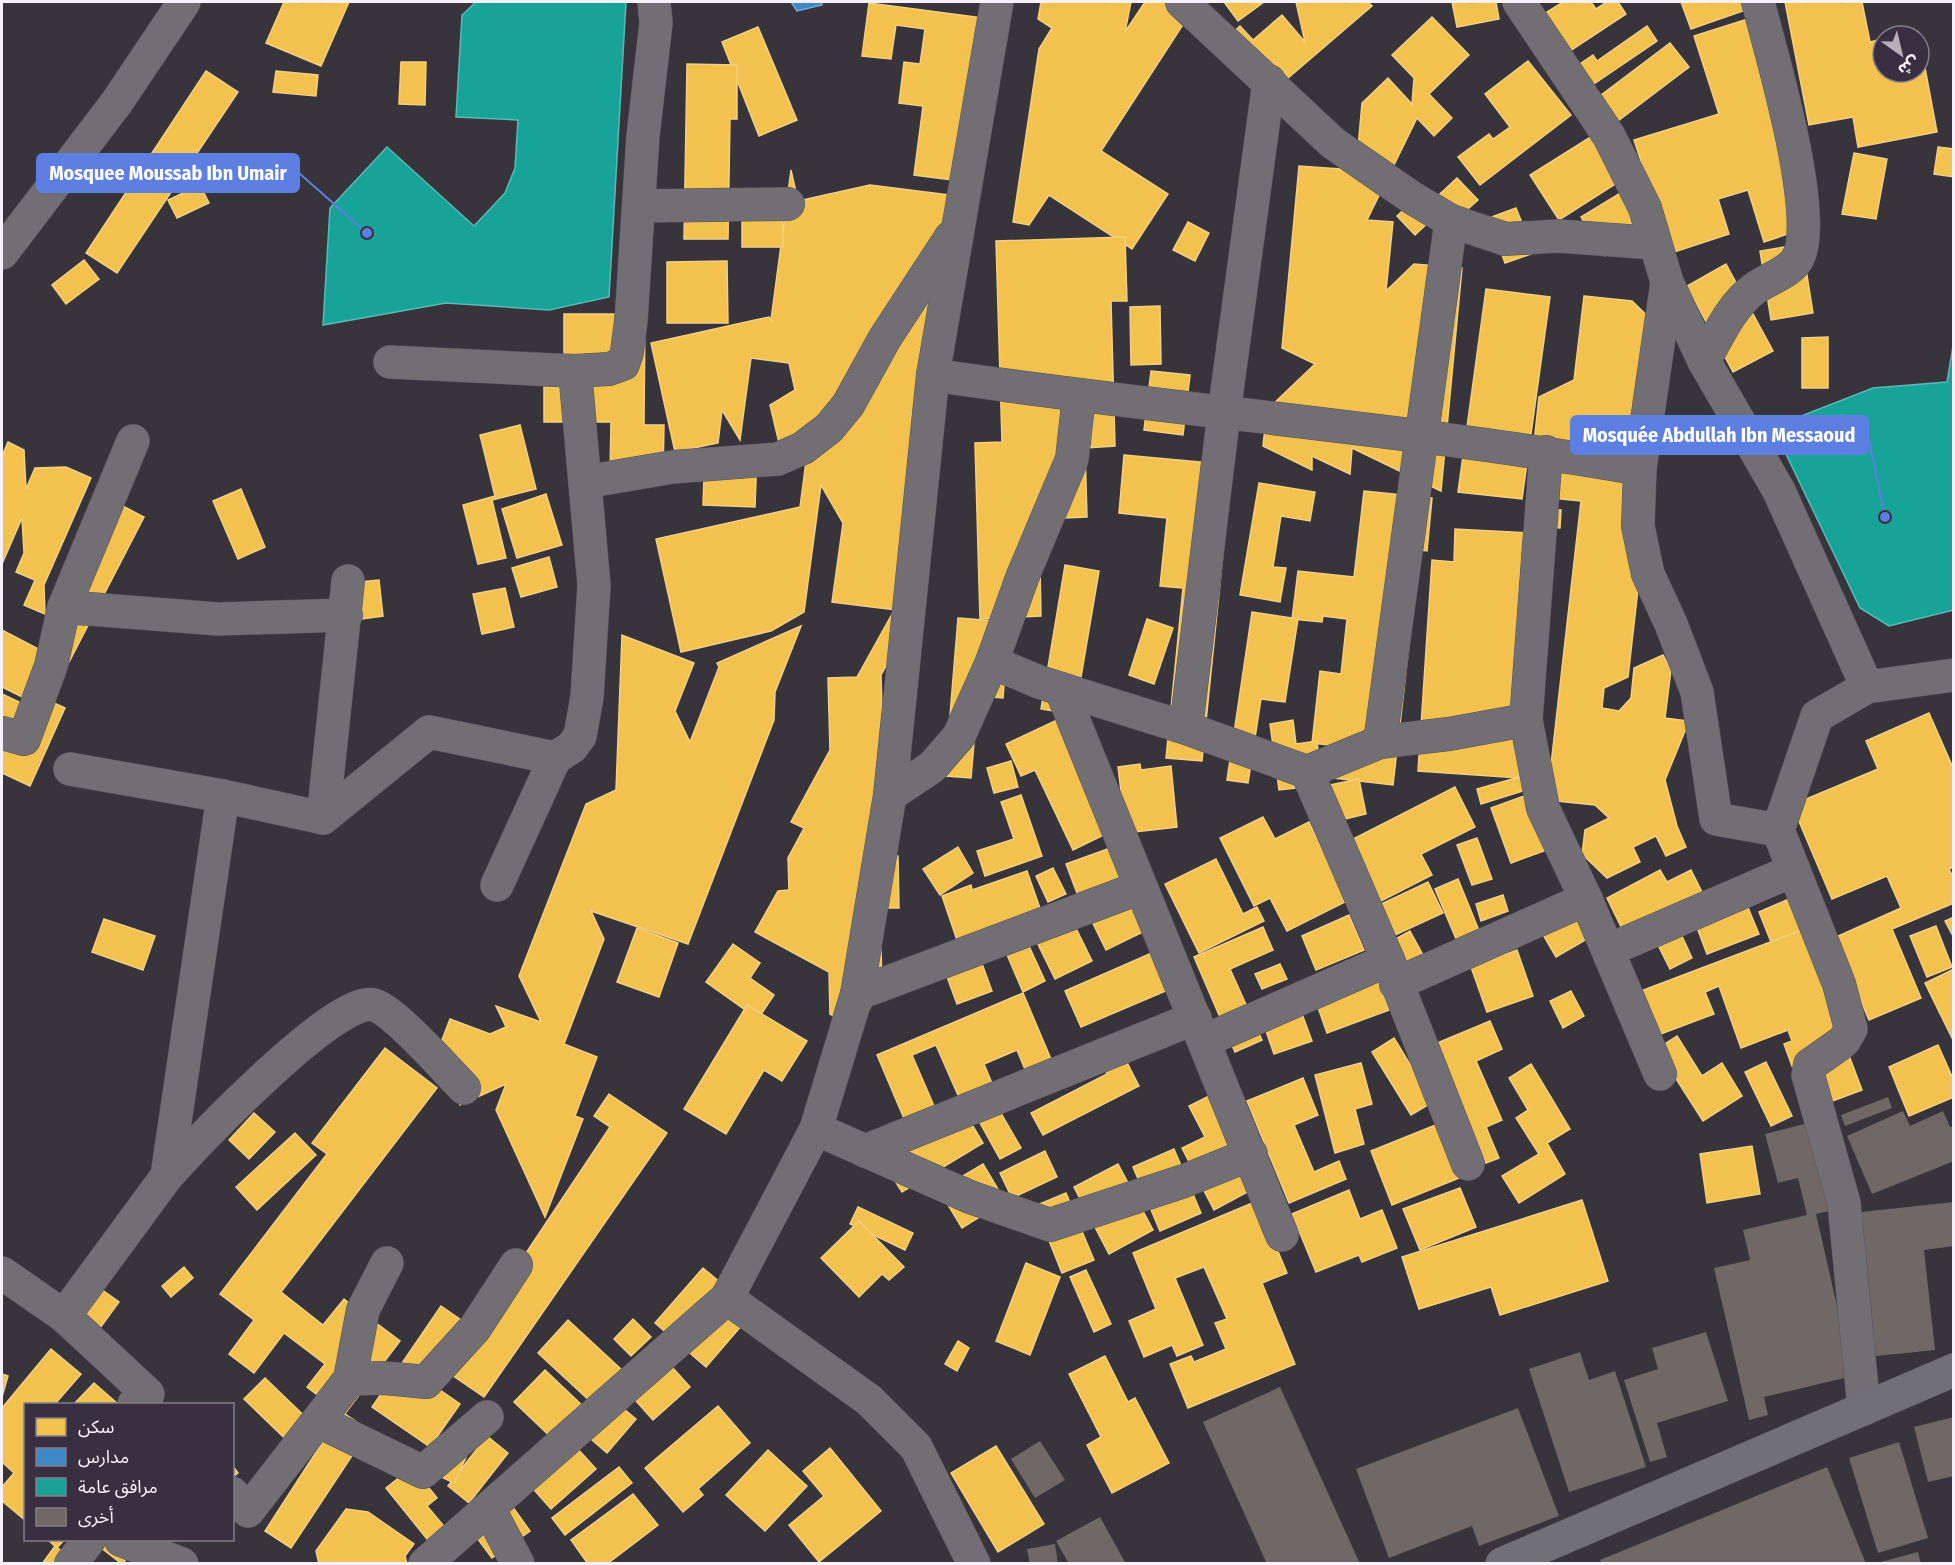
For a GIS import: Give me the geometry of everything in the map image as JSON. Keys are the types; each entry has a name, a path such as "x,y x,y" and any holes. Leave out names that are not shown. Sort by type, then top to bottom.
{"main road":[{"path":"1502,1563 1953,1370"}],"street":[{"path":"2,253 117,102 184,2"},
{"path":"390,362 575,371 609,369 623,364 656,23 654,2"},
{"path":"425,1563 727,1298 816,1129 857,994 890,795 933,375 997,2"},
{"path":"1182,2 1269,81 1332,143 1411,197 1451,221 1505,239 1558,236 1654,243"},
{"path":"1519,2 1609,136 1645,208 1667,282 1704,360 1779,491 1867,687"},
{"path":"1704,360 1724,326 1746,296 1784,272 1798,259 1805,232 1796,164 1758,2"},
{"path":"1186,728 1224,413 1269,81"},
{"path":"639,207 788,204"},
{"path":"1380,742 1451,221"},
{"path":"585,482 672,467 778,459 803,448 829,428 848,405 885,338 958,226"},
{"path":"1667,282 1640,469 1638,526 1648,574 1671,624 1697,692 1716,819 1778,830"},
{"path":"497,885 555,758 572,747 580,736 587,697 594,585 575,371"},
{"path":"933,375 1079,396 1546,452 1640,469"},
{"path":"890,795 932,767 959,736 992,662 1022,578 1072,459 1079,396"},
{"path":"2,733 24,739 51,666 64,607 133,441"},
{"path":"1546,452 1526,720 1543,808 1609,950 1660,1074"},
{"path":"323,818 348,581"},
{"path":"64,607 218,619 346,615"},
{"path":"992,662 1061,689 1186,728 1307,772 1380,742 1449,734 1526,720"},
{"path":"1864,1409 1844,1203 1808,1075 1810,1065 1844,1041 1851,1029 1839,984 1778,830 1817,716 1867,687 1953,675"},
{"path":"1061,689 1139,888 1251,1154 1282,1235"},
{"path":"323,818 429,732 555,758"},
{"path":"70,769 223,796 323,818"},
{"path":"1307,772 1392,972 1468,1164"},
{"path":"167,1176 223,796"},
{"path":"1609,950 1794,870"},
{"path":"857,994 1139,888"},
{"path":"865,1151 1199,1029 1392,972 1586,899"},
{"path":"64,1316 167,1176 214,1124 285,1058 345,1011 363,1004 375,1005 390,1015 464,1088"},
{"path":"816,1129 970,1197 1014,1215 1050,1225 1184,1180 1251,1154"},
{"path":"234,1495 248,1511 351,1379 363,1310 387,1263"},
{"path":"351,1379 385,1378 426,1382 476,1329 516,1265"},
{"path":"2,1273 64,1316 147,1401"},
{"path":"727,1298 869,1400 916,1447 974,1563"},
{"path":"318,1421 423,1472 487,1417"},
{"path":"489,1509 518,1563"},
{"path":"71,1563 88,1541"},
{"path":"126,1541 183,1563"}],"building: سكن":[{"path":"284,2 349,2 321,66 266,43"},
{"path":"1041,2 1131,2 1125,32 1145,2 1188,2 1195,6 1101,151 1168,194 1132,249 1049,195 1029,225 1013,222 1039,49 1052,28 1038,19"},
{"path":"1224,2 1264,2 1238,21"},
{"path":"1296,2 1368,2 1372,6 1266,97 1220,44 1240,26 1253,40 1282,15 1305,42"},
{"path":"1452,2 1496,2 1499,19 1457,27"},
{"path":"1563,2 1591,2 1596,9 1607,2 1618,2 1626,14 1564,55 1539,17"},
{"path":"1681,2 1752,2 1754,7 1691,29"},
{"path":"1785,2 1862,2 1871,42 1871,84 1928,84 1937,132 1858,147 1853,117 1809,125"},
{"path":"869,3 990,19 968,182 914,175 923,106 899,103 904,62 920,64 925,29 896,25 891,59 862,56"},
{"path":"1432,17 1469,55 1429,94 1452,118 1434,136 1417,118 1367,220 1393,222 1386,291 1414,264 1462,268 1441,491 1352,448 1350,474 1312,456 1312,470 1263,446 1267,410 1315,364 1282,348 1299,166 1356,170 1362,103 1388,78 1412,104 1414,78 1392,55"},
{"path":"1751,18 1812,226 1764,242 1748,190 1718,199 1729,234 1671,253 1634,140 1719,114 1694,36"},
{"path":"1647,26 1657,41 1585,90 1571,70 1593,55 1597,61"},
{"path":"758,27 797,120 759,136 722,42"},
{"path":"1670,43 1689,67 1614,124 1596,99"},
{"path":"1528,61 1571,115 1480,185 1458,157 1489,134 1493,139 1510,127 1485,94"},
{"path":"401,62 426,62 425,105 399,104"},
{"path":"687,64 737,65 737,119 730,119 728,239 684,239"},
{"path":"206,71 238,92 117,273 86,253"},
{"path":"276,71 318,75 316,96 273,92"},
{"path":"1592,136 1620,181 1559,220 1530,175"},
{"path":"1938,147 1954,149 1954,177 1934,174"},
{"path":"1854,153 1887,159 1876,219 1842,214"},
{"path":"791,170 798,201 870,185 957,196 912,612 832,602 843,523 821,485 804,612 771,631 681,652 656,539 800,507 807,454 781,451 770,405 795,390 789,363 751,358 740,440 722,410 718,443 675,452 651,343 769,317 771,320"},
{"path":"1457,178 1478,200 1459,217 1448,204 1415,235 1397,216 1417,197 1427,206"},
{"path":"200,185 209,203 177,218 168,200"},
{"path":"742,189 782,189 783,247 742,247"},
{"path":"1622,192 1645,231 1605,256 1581,217"},
{"path":"1516,208 1534,253 1505,263 1489,218"},
{"path":"1188,222 1209,233 1195,261 1173,250"},
{"path":"1125,237 1127,301 1111,301 1115,446 1085,448 1087,517 1039,519 1041,616 980,619 975,443 1002,442 996,241"},
{"path":"1802,244 1813,313 1771,320 1760,251"},
{"path":"84,260 99,279 66,304 52,285"},
{"path":"727,261 728,323 667,323 667,262"},
{"path":"1726,264 1773,351 1733,372 1687,286"},
{"path":"1486,289 1550,297 1522,499 1458,492"},
{"path":"1584,296 1632,301 1667,335 1628,677 1604,688 1602,708 1619,711 1631,698 1634,668 1663,655 1671,670 1665,718 1689,721 1665,780 1677,826 1686,847 1666,856 1656,836 1633,847 1640,862 1607,878 1582,854 1585,830 1609,818 1595,805 1547,800 1581,501 1541,497 1533,452 1539,397 1574,380"},
{"path":"1160,306 1161,364 1131,365 1130,307"},
{"path":"564,314 645,314 644,425 664,425 663,476 610,475 611,422 544,422 544,387 564,387"},
{"path":"1828,337 1828,388 1802,388 1802,338"},
{"path":"1151,371 1190,375 1183,435 1144,430"},
{"path":"520,425 536,489 492,500 506,558 478,564 463,505 495,496 480,435"},
{"path":"8,442 24,450 26,489 35,468 66,467 91,478 44,585 45,614 24,605 35,580 16,572 24,553 22,518 2,564 2,456"},
{"path":"705,450 757,452 755,507 703,505"},
{"path":"1124,455 1232,465 1202,761 1166,758 1183,588 1160,586 1167,518 1119,513"},
{"path":"1259,483 1315,492 1310,521 1281,516 1273,567 1286,568 1280,602 1240,595"},
{"path":"241,489 265,547 238,559 213,501"},
{"path":"1364,491 1432,498 1427,551 1420,550 1393,785 1334,778 1338,746 1312,743 1320,671 1341,674 1347,619 1323,616 1322,622 1292,619 1298,571 1354,577"},
{"path":"546,494 562,545 517,558 502,509"},
{"path":"117,503 144,517 67,666 22,697 2,687 2,630 42,651"},
{"path":"1531,508 1561,510 1560,528 1535,526 1519,778 1418,771 1432,560 1454,562 1455,529 1530,533"},
{"path":"549,557 557,587 521,597 512,568"},
{"path":"1065,565 1099,571 1081,677 1076,676 1070,714 1041,709"},
{"path":"379,580 383,616 362,619 359,582"},
{"path":"505,588 514,627 482,634 473,594"},
{"path":"896,607 897,646 881,675 886,856 898,856 899,908 880,908 882,986 858,1030 830,1014 829,972 755,932 778,891 789,890 788,858 804,828 791,822 830,750 828,678 857,677"},
{"path":"1252,612 1298,619 1285,702 1261,699 1248,783 1227,780"},
{"path":"958,618 1009,622 1003,698 978,696 971,778 945,776"},
{"path":"1147,619 1173,628 1154,684 1129,675"},
{"path":"801,626 775,692 774,720 688,944 591,911 604,939 564,1044 597,1057 575,1116 583,1119 545,1217 496,1110 506,1084 460,1105 437,1053 450,1019 490,1034 506,1027 496,1006 541,1022 519,976 586,804 616,790 622,635 694,663 675,711 690,742 719,667 717,663"},
{"path":"27,691 65,708 30,786 2,773 2,694 21,703"},
{"path":"1929,713 1954,770 1954,867 1949,869 1954,879 1954,903 1892,929 1921,998 1869,1020 1834,938 1901,908 1887,876 1832,899 1792,805 1878,769 1866,741"},
{"path":"1057,720 1110,832 1073,850 1035,770 1021,776 1006,744"},
{"path":"1293,720 1296,744 1317,741 1322,785 1279,790 1270,724"},
{"path":"1011,761 1018,787 994,793 987,768"},
{"path":"1140,764 1141,770 1171,766 1177,827 1126,833 1118,767"},
{"path":"1523,776 1526,790 1481,804 1477,789"},
{"path":"1359,779 1366,814 1328,823 1320,787"},
{"path":"1455,787 1475,827 1421,854 1432,875 1381,901 1351,840"},
{"path":"1532,793 1552,848 1511,863 1491,808"},
{"path":"1021,795 1042,856 985,876 977,851 1014,839 1001,802"},
{"path":"1263,817 1275,839 1309,822 1347,901 1287,931 1270,898 1254,906 1220,838"},
{"path":"1477,838 1492,879 1472,885 1457,845"},
{"path":"958,847 973,873 940,895 923,869"},
{"path":"1113,847 1127,884 1080,901 1066,864"},
{"path":"1216,859 1243,914 1257,907 1264,921 1199,953 1165,884"},
{"path":"1053,868 1066,894 1048,902 1036,876"},
{"path":"1660,870 1667,882 1691,870 1710,908 1631,947 1607,898"},
{"path":"1027,871 1042,914 960,949 942,896 971,885 972,890"},
{"path":"1458,879 1487,950 1465,960 1435,889"},
{"path":"1428,882 1443,913 1395,935 1381,904"},
{"path":"1127,889 1147,930 1106,950 1086,909"},
{"path":"1503,895 1508,911 1481,921 1476,904"},
{"path":"1573,899 1594,935 1556,957 1535,921"},
{"path":"1789,899 1802,930 1771,942 1759,912"},
{"path":"1747,905 1759,934 1707,954 1696,925"},
{"path":"1069,914 1092,961 1055,979 1032,932"},
{"path":"1349,915 1364,950 1316,970 1302,936"},
{"path":"1954,917 1954,938 1945,921"},
{"path":"104,919 155,936 143,970 92,952"},
{"path":"1936,926 1952,967 1927,977 1910,936"},
{"path":"1263,927 1273,950 1230,969 1262,1040 1235,1052 1194,957"},
{"path":"637,928 678,943 659,997 617,982"},
{"path":"1802,930 1862,1090 1808,1110 1784,1044 1792,1041 1788,1030 1741,1048 1719,986 1705,992 1714,1014 1658,1035 1641,991"},
{"path":"1410,931 1429,966 1410,977 1390,942"},
{"path":"1023,933 1045,981 1023,992 1002,943"},
{"path":"1681,934 1692,958 1670,969 1658,945"},
{"path":"733,944 760,963 750,978 774,995 758,1019 706,982"},
{"path":"977,950 992,991 957,1004 942,963"},
{"path":"1517,950 1533,996 1487,1012 1471,967"},
{"path":"1154,952 1170,989 1081,1027 1065,991"},
{"path":"1369,956 1389,1010 1327,1033 1308,979"},
{"path":"1280,964 1287,979 1262,989 1255,974"},
{"path":"1954,969 1954,1042 1925,983"},
{"path":"1571,991 1584,1016 1563,1028 1550,1001"},
{"path":"1294,992 1312,1041 1274,1054 1257,1005"},
{"path":"1023,993 1059,1078 1033,1089 1017,1050 984,1064 994,1088 961,1102 936,1045 912,1055 941,1122 911,1135 877,1055"},
{"path":"747,1005 807,1041 782,1081 764,1070 726,1134 684,1109"},
{"path":"1490,1021 1502,1049 1476,1061 1502,1120 1486,1127 1499,1158 1486,1163 1435,1044"},
{"path":"1677,1036 1702,1076 1722,1063 1742,1096 1703,1121 1657,1049"},
{"path":"1394,1038 1433,1102 1411,1115 1372,1052"},
{"path":"1938,1045 1954,1081 1954,1097 1909,1116 1889,1067"},
{"path":"1119,1047 1139,1086 1043,1135 1031,1113 1107,1074 1100,1058"},
{"path":"385,1048 437,1088 281,1292 323,1325 344,1299 400,1341 344,1415 307,1387 325,1364 284,1333 254,1373 229,1354 254,1320 220,1294 327,1154 312,1143"},
{"path":"1766,1062 1792,1116 1771,1126 1745,1072"},
{"path":"1361,1063 1372,1104 1355,1109 1364,1144 1335,1153 1315,1075"},
{"path":"1531,1064 1570,1129 1547,1143 1565,1174 1519,1203 1502,1176 1539,1154 1516,1118 1528,1110 1509,1078"},
{"path":"1303,1078 1318,1115 1294,1125 1314,1172 1339,1161 1346,1179 1289,1203 1247,1101"},
{"path":"609,1094 667,1133 484,1397 440,1367 430,1383 460,1404 430,1447 372,1407 441,1306 483,1335 506,1283 610,1127 594,1116"},
{"path":"1209,1096 1255,1188 1214,1210 1182,1148 1205,1137 1189,1106"},
{"path":"994,1101 1021,1148 1000,1159 974,1112"},
{"path":"961,1106 983,1143 902,1192 881,1159"},
{"path":"254,1113 275,1132 249,1159 229,1140"},
{"path":"1438,1124 1459,1178 1392,1205 1371,1151"},
{"path":"295,1133 316,1155 257,1210 236,1187"},
{"path":"1752,1146 1760,1194 1707,1203 1700,1154"},
{"path":"1174,1149 1201,1213 1160,1231 1133,1167"},
{"path":"1045,1151 1057,1177 1012,1198 1000,1173"},
{"path":"983,1164 1005,1201 962,1228 939,1190"},
{"path":"1118,1164 1153,1230 1109,1254 1074,1187"},
{"path":"1460,1188 1476,1227 1420,1250 1403,1209"},
{"path":"1349,1190 1360,1219 1382,1210 1397,1248 1362,1262 1359,1255 1316,1272 1292,1214"},
{"path":"1066,1193 1094,1260 1062,1273 1035,1206"},
{"path":"1582,1200 1608,1281 1500,1315 1491,1287 1419,1309 1402,1257"},
{"path":"1257,1201 1287,1273 1262,1283 1295,1364 1188,1408 1170,1364 1191,1356 1194,1362 1226,1349 1215,1323 1227,1319 1204,1267 1175,1278 1203,1345 1177,1356 1172,1345 1144,1357 1129,1321 1156,1309 1133,1253"},
{"path":"858,1207 913,1233 905,1250 850,1224"},
{"path":"859,1221 904,1267 889,1280 882,1274 859,1297 821,1258"},
{"path":"1026,1263 1060,1277 1030,1355 996,1341"},
{"path":"184,1267 193,1278 171,1297 162,1286"},
{"path":"703,1268 754,1311 706,1367 655,1323"},
{"path":"1086,1270 1111,1324 1094,1332 1070,1277"},
{"path":"94,1284 119,1302 100,1328 75,1310"},
{"path":"633,1319 651,1337 631,1356 614,1339"},
{"path":"568,1320 622,1370 592,1403 538,1353"},
{"path":"958,1341 969,1348 957,1371 945,1364"},
{"path":"51,1349 81,1374 56,1403 24,1403 24,1519 2,1501 2,1487 14,1473 2,1462 2,1408"},
{"path":"662,1356 690,1387 653,1420 628,1392"},
{"path":"1105,1356 1128,1402 1135,1398 1169,1463 1112,1493 1087,1445 1101,1437 1069,1374"},
{"path":"545,1370 586,1409 555,1441 514,1402"},
{"path":"2,1374 8,1376 2,1397"},
{"path":"265,1378 322,1433 301,1454 244,1399"},
{"path":"94,1383 117,1403 75,1403"},
{"path":"613,1400 636,1419 607,1453 584,1433"},
{"path":"718,1406 750,1443 698,1489 703,1495 683,1512 645,1468"},
{"path":"342,1412 369,1430 291,1548 265,1531"},
{"path":"565,1435 596,1469 551,1509 521,1475"},
{"path":"487,1436 508,1453 469,1503 448,1486"},
{"path":"996,1446 1044,1524 998,1552 951,1473"},
{"path":"830,1448 881,1511 819,1562 789,1525 824,1496 803,1471"},
{"path":"768,1450 807,1486 765,1531 726,1495"},
{"path":"469,1451 454,1483 431,1472"},
{"path":"412,1467 437,1498 427,1506 448,1531 431,1544 386,1488"},
{"path":"619,1467 632,1483 565,1535 552,1518"},
{"path":"633,1494 658,1525 607,1564 588,1564 571,1540"},
{"path":"512,1506 530,1531 492,1558 474,1534"},
{"path":"346,1509 368,1512 414,1544 405,1556 407,1564 319,1564 316,1551"},
{"path":"49,1541 63,1541 57,1548"},
{"path":"92,1541 142,1541 122,1564"},
{"path":"55,1546 80,1564 42,1564"}],"building: مدارس":[{"path":"791,2 822,2 822,5 797,11"}],"building: مرافق عامة":[{"path":"476,2 626,2 609,297 549,310 446,303 323,325 330,208 387,147 474,226 505,193 515,168 518,120 456,117 462,15"},
{"path":"1954,340 1954,610 1889,626 1860,608 1773,427 1873,388 1947,382"}],"building: أخرى":[{"path":"1888,1097 1892,1108 1845,1126 1841,1115"},
{"path":"1903,1111 1910,1126 1943,1111 1950,1127 1954,1126 1954,1161 1872,1194 1847,1136"},
{"path":"1816,1121 1838,1209 1816,1214 1853,1376 1764,1397 1768,1415 1749,1420 1714,1268 1750,1260 1743,1230 1807,1215 1798,1178 1778,1183 1765,1134"},
{"path":"1954,1202 1954,1246 1924,1250 1935,1350 1867,1357 1852,1213"},
{"path":"1706,1332 1728,1401 1657,1423 1667,1457 1650,1462 1624,1380 1658,1369 1652,1348"},
{"path":"1580,1352 1589,1380 1615,1371 1646,1467 1569,1492 1529,1369"},
{"path":"1280,1387 1360,1564 1267,1564 1203,1422"},
{"path":"1518,1408 1559,1516 1479,1546 1472,1526 1389,1558 1356,1469"},
{"path":"1954,1417 1954,1476 1928,1482 1914,1427"},
{"path":"1040,1441 1065,1480 1035,1498 1011,1459"},
{"path":"1899,1442 1928,1538 1878,1553 1849,1458"},
{"path":"1827,1467 1866,1564 1602,1564 1600,1560"},
{"path":"1100,1517 1126,1564 1069,1564 1056,1541"},
{"path":"1055,1544 1058,1564 1030,1564 1027,1549"},
{"path":"1918,1552 1921,1564 1877,1564 1877,1563"}],"place":[{"name":"Mosquee Moussab Ibn Umair","path":"367,233"},
{"name":"Mosquée Abdullah Ibn Messaoud","path":"1885,517"}]}
